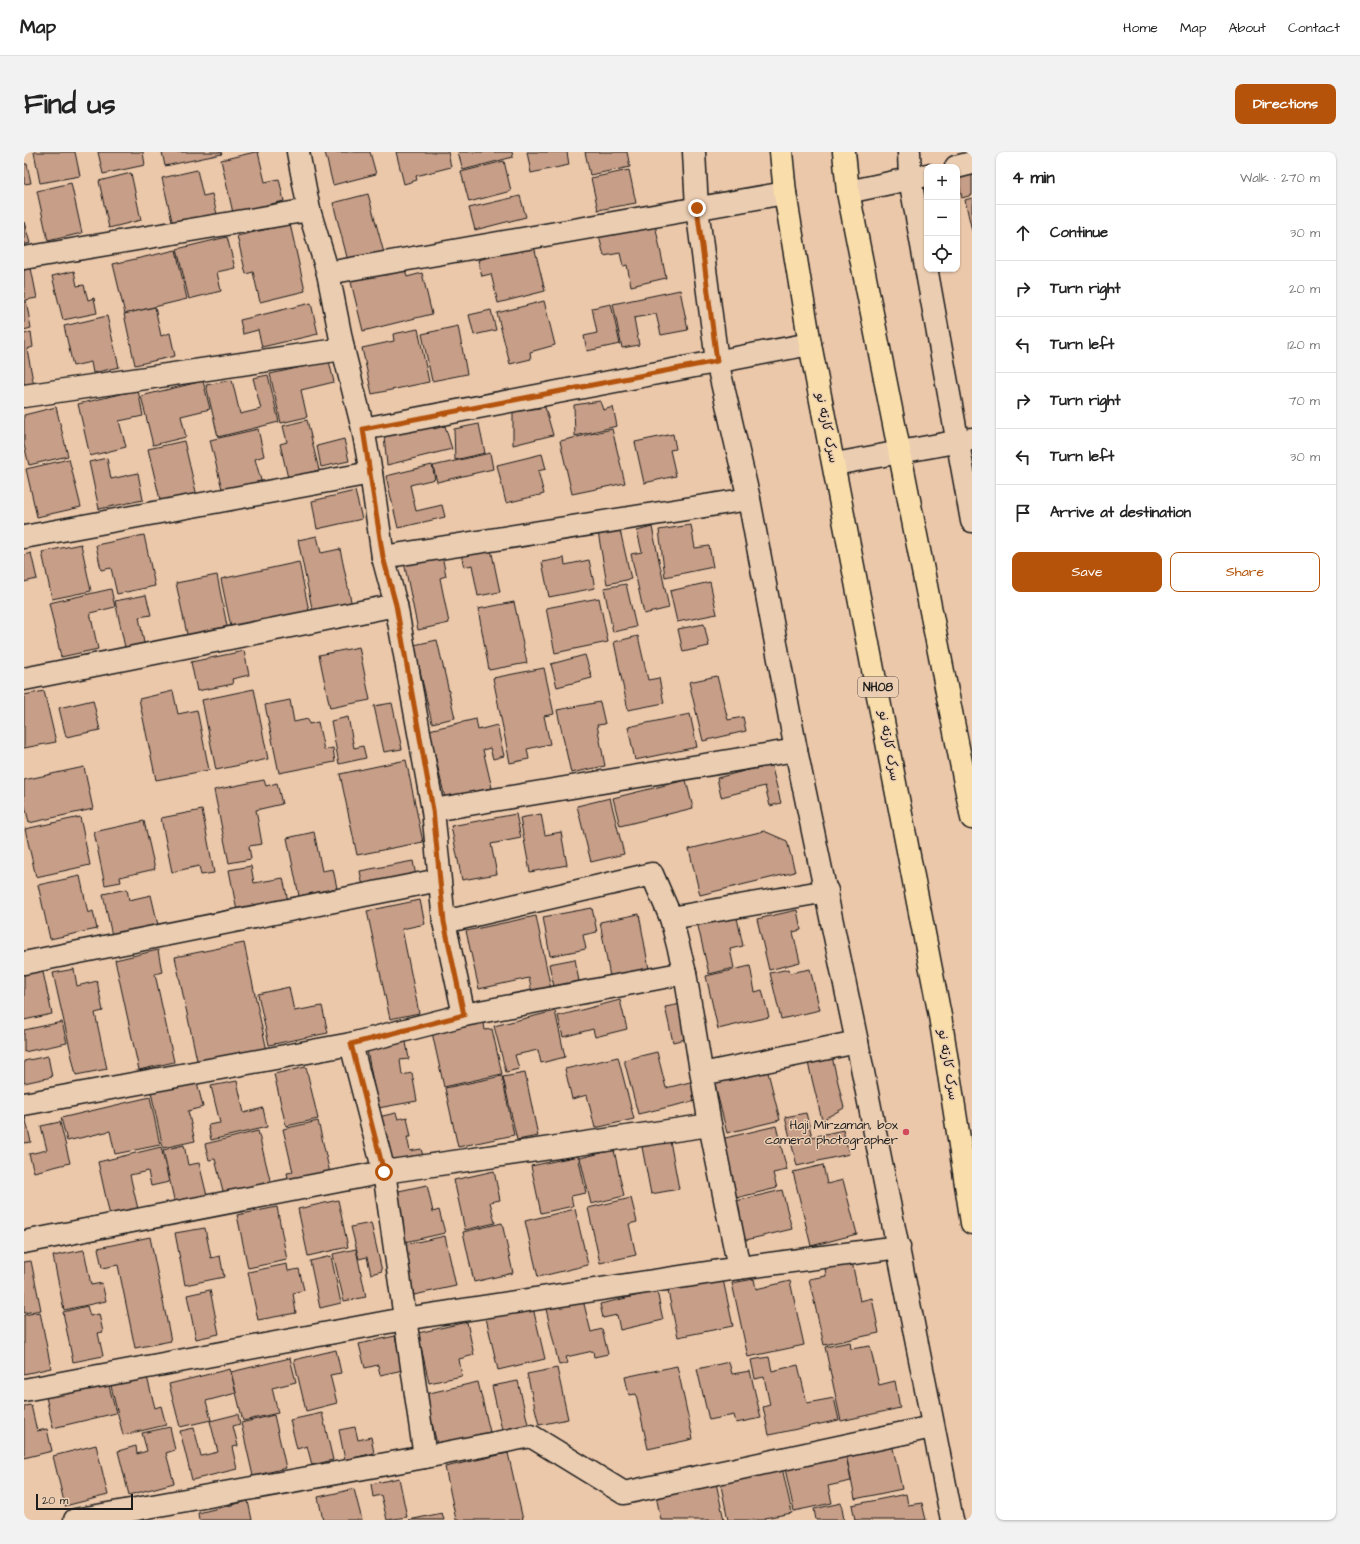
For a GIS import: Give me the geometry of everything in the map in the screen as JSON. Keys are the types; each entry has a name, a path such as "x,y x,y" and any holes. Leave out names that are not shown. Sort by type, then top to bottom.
{"highway":[{"name":"سرک کارته نو","path":"781,152 785,192 810,344 835,464 940,1016 972,1223"},
{"path":"844,152 848,192 972,818"}],"street":[{"path":"298,152 309,210 328,274 342,348 363,429 383,557 396,605 433,810 444,922 464,1015"},
{"path":"694,152 697,208 717,361 749,499 796,750 858,1042 899,1247 932,1427 952,1520"},
{"path":"909,152 918,177 965,440 972,521"},
{"path":"960,166 972,163"},
{"path":"848,192 918,177"},
{"path":"328,274 785,192"},
{"path":"24,258 309,210"},
{"path":"363,429 810,344"},
{"path":"24,396 342,348"},
{"path":"835,464 965,440"},
{"path":"24,536 371,473"},
{"path":"383,557 749,499"},
{"path":"24,679 396,605"},
{"path":"433,810 796,750"},
{"path":"444,922 652,874 671,918 685,973 710,1126 739,1268"},
{"path":"24,963 439,880"},
{"path":"671,918 827,891"},
{"path":"24,1104 351,1044 464,1015 685,973"},
{"path":"702,1074 858,1042"},
{"path":"351,1044 384,1172 425,1457"},
{"path":"24,1242 384,1172 710,1126"},
{"path":"24,1390 404,1319 739,1268 899,1247"},
{"path":"75,1520 425,1457 531,1436 624,1493 932,1427"}],"building":[{"path":"34,152 75,152 80,176 40,183"},
{"path":"98,152 143,152 145,165 103,174"},
{"path":"162,152 221,152 222,154 165,166"},
{"path":"258,152 265,182 279,179 284,201 233,213 221,160"},
{"path":"325,152 370,152 376,174 333,185"},
{"path":"396,152 448,152 451,167 416,176 417,180 404,184"},
{"path":"458,152 512,152 513,157 463,170"},
{"path":"527,152 567,152 569,165 531,173"},
{"path":"585,152 627,152 630,167 590,175"},
{"path":"504,161 511,191 469,202 461,172"},
{"path":"24,164 27,164 31,183 24,184"},
{"path":"197,170 203,196 212,194 217,214 173,225 162,178"},
{"path":"629,170 636,203 598,210 591,178"},
{"path":"972,171 972,195 962,198 960,189 960,175"},
{"path":"131,173 141,220 109,228 99,181"},
{"path":"71,183 82,233 48,241 37,191"},
{"path":"368,194 384,253 348,261 333,203"},
{"path":"520,196 526,217 475,230 469,208"},
{"path":"972,198 972,231 965,200"},
{"path":"24,222 30,243 24,245"},
{"path":"290,224 305,291 260,302 253,272 246,274 237,236"},
{"path":"655,224 666,278 631,286 627,265 623,266 620,253 604,256 599,236"},
{"path":"227,237 235,268 217,272 221,291 189,299 177,249"},
{"path":"534,246 545,291 498,303 491,274 482,276 478,260"},
{"path":"176,250 187,299 125,314 113,264"},
{"path":"404,264 407,277 422,273 432,314 363,331 350,278"},
{"path":"31,268 37,298 26,300 31,328 24,330 24,269"},
{"path":"74,271 77,286 84,285 88,300 94,298 97,313 63,320 52,276"},
{"path":"680,290 688,330 661,335 656,314 634,318 639,345 622,348 613,304"},
{"path":"544,301 555,345 530,352 531,359 510,364 497,313"},
{"path":"311,303 318,334 262,347 258,330 243,334 240,320"},
{"path":"611,304 620,344 587,351 584,336 597,333 592,308"},
{"path":"155,307 161,336 170,333 175,356 135,365 124,314"},
{"path":"491,310 496,330 474,335 469,315"},
{"path":"107,316 119,367 93,373 91,362 73,366 64,326"},
{"path":"458,326 467,374 432,381 422,334"},
{"path":"418,329 429,382 372,394 362,348 394,341 393,334"},
{"path":"31,332 33,347 27,349 34,386 24,388 24,334"},
{"path":"329,361 334,382 301,390 307,417 281,423 270,374"},
{"path":"268,375 279,422 218,437 206,385 232,380 240,414 261,409 253,378"},
{"path":"203,381 210,409 181,416 186,437 153,445 141,396"},
{"path":"138,390 143,416 119,421 126,447 90,456 78,404"},
{"path":"600,401 603,410 613,407 617,426 575,436 574,405"},
{"path":"56,407 68,456 29,465 24,445 24,415"},
{"path":"545,407 553,435 513,445 513,412"},
{"path":"307,420 319,470 288,478 280,444 287,442 283,426"},
{"path":"428,423 434,429 445,426 452,449 387,465 384,436"},
{"path":"479,424 485,453 455,460 454,429"},
{"path":"258,429 264,456 255,459 262,484 223,493 210,440"},
{"path":"612,429 625,483 572,494 560,441"},
{"path":"673,434 676,449 670,450 676,476 644,483 635,442"},
{"path":"344,439 349,461 321,467 317,446"},
{"path":"184,441 197,496 161,504 148,449"},
{"path":"490,453 493,469 437,482 433,466"},
{"path":"542,454 546,469 538,471 544,494 506,503 497,465"},
{"path":"107,458 111,479 138,473 143,500 99,509 89,462"},
{"path":"69,459 81,507 37,517 26,469"},
{"path":"432,465 435,479 410,485 416,511 442,505 445,517 398,528 386,476"},
{"path":"355,491 362,519 317,529 312,501"},
{"path":"691,525 695,548 709,546 713,567 665,577 659,530"},
{"path":"652,527 669,608 644,614 631,554 642,552 637,531"},
{"path":"620,530 631,579 607,584 598,532"},
{"path":"144,535 155,586 117,594 111,568 101,570 96,545"},
{"path":"317,536 321,553 340,549 352,606 313,613 298,540"},
{"path":"81,544 91,591 52,599 42,552"},
{"path":"490,544 500,592 478,596 472,565 464,567 460,550"},
{"path":"31,553 37,579 24,582 24,555"},
{"path":"442,555 446,576 440,578 449,623 418,630 404,562"},
{"path":"564,558 565,565 589,560 595,588 549,597 542,562"},
{"path":"299,562 310,616 232,632 221,579"},
{"path":"217,575 228,631 188,639 176,583"},
{"path":"710,582 717,614 677,622 670,591"},
{"path":"626,584 636,627 613,632 604,588"},
{"path":"111,589 115,607 90,613 98,649 61,657 49,603"},
{"path":"146,595 151,615 139,617 145,648 126,652 115,601"},
{"path":"599,598 608,642 555,653 546,608"},
{"path":"514,602 527,663 489,670 478,609"},
{"path":"704,624 709,646 683,652 678,629"},
{"path":"638,636 648,680 659,678 664,703 628,710 614,642"},
{"path":"437,640 455,718 432,723 414,645"},
{"path":"359,647 370,700 330,708 319,655"},
{"path":"244,651 249,675 232,679 233,684 197,691 191,662"},
{"path":"585,655 592,678 557,687 551,664"},
{"path":"544,668 554,714 544,716 550,744 527,749 529,759 510,763 493,678"},
{"path":"717,676 728,720 743,717 746,731 703,741 689,682"},
{"path":"254,689 268,759 216,770 202,700"},
{"path":"44,691 56,742 24,748 24,695"},
{"path":"173,691 178,714 197,710 209,770 156,780 139,699"},
{"path":"93,700 100,730 66,737 59,708"},
{"path":"290,700 294,722 308,719 309,724 318,722 324,750 333,748 335,762 279,773 265,705"},
{"path":"600,702 605,724 597,725 605,766 571,773 557,710"},
{"path":"392,703 402,749 384,752 374,706"},
{"path":"690,714 697,747 635,760 628,727"},
{"path":"348,717 354,748 363,746 366,758 339,764 331,721"},
{"path":"476,719 478,730 497,725 504,756 493,759 490,748 483,750 492,788 445,798 429,730"},
{"path":"406,760 423,842 357,855 340,774"},
{"path":"771,764 781,803 770,806 765,786 721,797 717,778"},
{"path":"84,767 93,809 29,823 24,801 24,780"},
{"path":"264,780 266,786 277,783 282,804 256,810 262,844 249,846 251,859 229,863 214,790"},
{"path":"686,780 693,808 620,826 613,798"},
{"path":"610,798 624,854 591,862 577,806"},
{"path":"202,810 214,873 201,875 199,866 172,872 161,818"},
{"path":"516,814 521,838 491,844 497,874 462,880 451,826"},
{"path":"541,814 545,835 561,832 567,865 530,872 520,818"},
{"path":"80,817 90,865 36,877 25,829"},
{"path":"144,821 155,869 120,877 121,882 105,885 94,832"},
{"path":"764,831 787,841 795,872 700,895 689,849"},
{"path":"314,832 322,871 333,869 337,888 299,896 287,838"},
{"path":"413,861 416,876 363,887 360,871"},
{"path":"251,866 254,883 283,878 288,901 237,911 229,870"},
{"path":"80,876 88,913 93,911 97,929 50,939 38,885"},
{"path":"127,889 129,900 151,895 158,925 112,936 103,894"},
{"path":"420,900 425,924 402,929 419,1013 390,1019 367,911"},
{"path":"592,908 597,932 583,935 586,949 550,956 543,917"},
{"path":"797,910 801,930 793,932 800,962 769,970 757,919"},
{"path":"736,913 743,946 730,949 734,968 709,974 697,922"},
{"path":"639,914 649,969 610,977 600,922"},
{"path":"536,916 552,994 533,998 529,978 479,989 466,931"},
{"path":"244,943 267,1051 198,1065 175,957"},
{"path":"158,950 162,972 155,974 174,1062 139,1070 115,960"},
{"path":"575,959 580,987 555,991 549,964"},
{"path":"41,963 52,1014 24,1020 24,967"},
{"path":"750,966 755,992 762,990 769,1017 718,1029 706,976"},
{"path":"74,969 77,986 97,981 103,1011 95,1013 107,1069 76,1075 53,973"},
{"path":"789,969 790,973 810,969 820,1010 781,1019 770,973"},
{"path":"289,987 294,1011 322,1006 328,1033 269,1045 258,994"},
{"path":"620,1000 627,1029 595,1037 593,1029 563,1037 558,1016"},
{"path":"681,1004 689,1038 673,1042 665,1007"},
{"path":"555,1011 565,1057 541,1063 538,1050 515,1055 519,1069 506,1072 494,1026"},
{"path":"483,1017 485,1030 492,1029 502,1074 444,1087 431,1028"},
{"path":"62,1022 67,1043 24,1052 24,1030"},
{"path":"406,1042 409,1059 400,1060 402,1075 412,1073 417,1101 378,1108 367,1050"},
{"path":"657,1052 666,1088 694,1081 699,1100 638,1114 624,1060"},
{"path":"48,1056 52,1077 24,1083 24,1061"},
{"path":"618,1057 634,1119 595,1128 587,1095 572,1099 565,1069"},
{"path":"832,1057 844,1108 822,1120 808,1063"},
{"path":"306,1067 318,1119 286,1126 274,1074"},
{"path":"767,1068 780,1120 727,1133 714,1081"},
{"path":"525,1073 538,1136 517,1140 503,1077"},
{"path":"502,1076 514,1135 458,1147 445,1088"},
{"path":"237,1081 244,1113 263,1108 267,1127 211,1140 208,1125 220,1123 211,1086"},
{"path":"197,1082 203,1107 188,1111 195,1141 163,1148 151,1092"},
{"path":"150,1097 160,1145 115,1154 110,1131 67,1141 61,1118"},
{"path":"24,1112 31,1142 24,1143"},
{"path":"396,1113 398,1119 407,1117 411,1137 407,1137 410,1151 421,1149 423,1156 388,1164 378,1117"},
{"path":"806,1113 812,1137 843,1130 849,1154 797,1166 785,1117"},
{"path":"318,1121 330,1173 289,1182 287,1173 293,1172 283,1129"},
{"path":"60,1122 70,1163 34,1172 29,1154 47,1150 41,1126"},
{"path":"776,1126 787,1170 773,1173 777,1188 736,1198 721,1139"},
{"path":"258,1131 271,1184 224,1195 215,1159 209,1160 205,1144"},
{"path":"670,1141 679,1189 651,1194 642,1147"},
{"path":"184,1145 188,1165 199,1163 207,1196 175,1204 163,1150"},
{"path":"161,1147 169,1182 151,1186 148,1171 130,1175 138,1209 110,1216 98,1162"},
{"path":"614,1150 624,1196 591,1204 580,1158"},
{"path":"578,1156 586,1193 571,1196 573,1206 541,1213 531,1166"},
{"path":"823,1165 827,1184 843,1180 857,1234 811,1246 793,1172"},
{"path":"494,1171 500,1200 490,1202 495,1223 465,1230 454,1180"},
{"path":"427,1185 433,1212 439,1210 445,1233 405,1242 394,1192"},
{"path":"782,1190 792,1229 742,1241 732,1202"},
{"path":"631,1198 637,1222 629,1224 636,1255 600,1263 588,1208"},
{"path":"338,1200 348,1247 308,1256 298,1209"},
{"path":"277,1207 287,1260 248,1268 237,1215"},
{"path":"575,1209 588,1265 538,1277 525,1221"},
{"path":"371,1223 382,1271 371,1274 367,1257 359,1259 351,1227"},
{"path":"502,1223 513,1273 474,1282 463,1232"},
{"path":"205,1228 211,1258 220,1256 224,1277 185,1285 175,1233"},
{"path":"445,1236 456,1286 414,1295 403,1245"},
{"path":"150,1237 171,1341 135,1348 118,1265 102,1268 98,1248"},
{"path":"356,1249 366,1297 344,1301 333,1254"},
{"path":"84,1250 91,1285 102,1283 106,1301 64,1310 53,1256"},
{"path":"331,1256 341,1303 320,1308 310,1261"},
{"path":"31,1261 41,1310 24,1313 24,1262"},
{"path":"852,1262 860,1301 872,1298 879,1333 824,1345 809,1279 826,1276 825,1268"},
{"path":"287,1264 288,1271 299,1269 304,1290 293,1293 296,1313 258,1320 248,1272"},
{"path":"722,1275 733,1326 678,1337 667,1287"},
{"path":"754,1279 756,1289 790,1281 804,1345 748,1357 732,1283"},
{"path":"210,1290 219,1334 196,1339 187,1295"},
{"path":"657,1291 663,1320 620,1330 617,1315 603,1318 600,1304"},
{"path":"583,1300 591,1332 602,1329 608,1354 594,1357 593,1351 566,1357 568,1363 559,1365 546,1309"},
{"path":"87,1306 90,1316 99,1314 103,1332 98,1333 103,1356 73,1362 63,1312"},
{"path":"533,1308 545,1359 498,1370 486,1318"},
{"path":"40,1312 51,1368 24,1374 24,1315"},
{"path":"467,1322 474,1355 459,1359 462,1376 429,1383 418,1333"},
{"path":"395,1336 403,1370 380,1375 378,1365 365,1368 359,1344"},
{"path":"850,1342 851,1349 870,1346 879,1385 895,1381 900,1408 841,1421 825,1347"},
{"path":"336,1350 341,1373 330,1375 337,1403 306,1411 294,1360"},
{"path":"769,1357 772,1371 798,1365 807,1403 834,1398 839,1420 769,1435 763,1407 770,1405 764,1377 755,1379 751,1360"},
{"path":"290,1358 296,1382 272,1388 278,1413 243,1421 231,1372"},
{"path":"729,1362 732,1374 750,1371 761,1418 736,1423 734,1415 709,1420 697,1369"},
{"path":"677,1366 693,1439 648,1449 636,1394 629,1395 625,1377"},
{"path":"557,1368 568,1419 539,1425 527,1374"},
{"path":"230,1369 236,1393 206,1401 211,1420 180,1427 169,1384"},
{"path":"147,1377 155,1408 161,1406 166,1425 123,1435 111,1386"},
{"path":"518,1381 528,1424 502,1430 492,1386"},
{"path":"108,1382 116,1413 53,1428 46,1397"},
{"path":"478,1382 490,1432 437,1444 425,1394"},
{"path":"31,1405 37,1431 47,1429 52,1451 24,1458 24,1406"},
{"path":"322,1413 333,1460 312,1465 307,1446 297,1449 290,1420"},
{"path":"238,1414 240,1424 233,1426 238,1446 232,1447 237,1469 192,1480 180,1431 194,1428 201,1456 218,1452 210,1421"},
{"path":"274,1415 286,1468 253,1476 241,1423"},
{"path":"170,1427 175,1450 166,1453 174,1483 129,1495 118,1451 136,1446 137,1454 147,1451 142,1433"},
{"path":"355,1427 358,1440 371,1437 374,1453 345,1460 339,1430"},
{"path":"891,1439 902,1489 855,1499 845,1449"},
{"path":"96,1445 108,1495 65,1506 53,1456"},
{"path":"845,1451 851,1481 828,1486 832,1503 794,1511 784,1464"},
{"path":"508,1453 523,1520 456,1520 445,1467"},
{"path":"781,1463 792,1513 765,1518 766,1520 728,1520 719,1476"},
{"path":"399,1478 407,1517 387,1520 381,1495 373,1497 371,1484"},
{"path":"715,1478 724,1520 661,1520 655,1491"},
{"path":"354,1489 362,1520 323,1520 318,1497"},
{"path":"906,1494 908,1505 922,1503 926,1520 855,1520 852,1505"},
{"path":"248,1501 252,1520 199,1520 198,1513"},
{"path":"841,1503 844,1520 816,1520 814,1509"},
{"path":"442,1513 444,1520 409,1520"}],"place":[{"name":"Haji Mirzaman, box camera photographer","path":"906,1132"}],"route":[{"path":"384,1172 351,1044 464,1015 444,922 433,810 396,605 383,557 363,429 717,361 697,208"}]}
